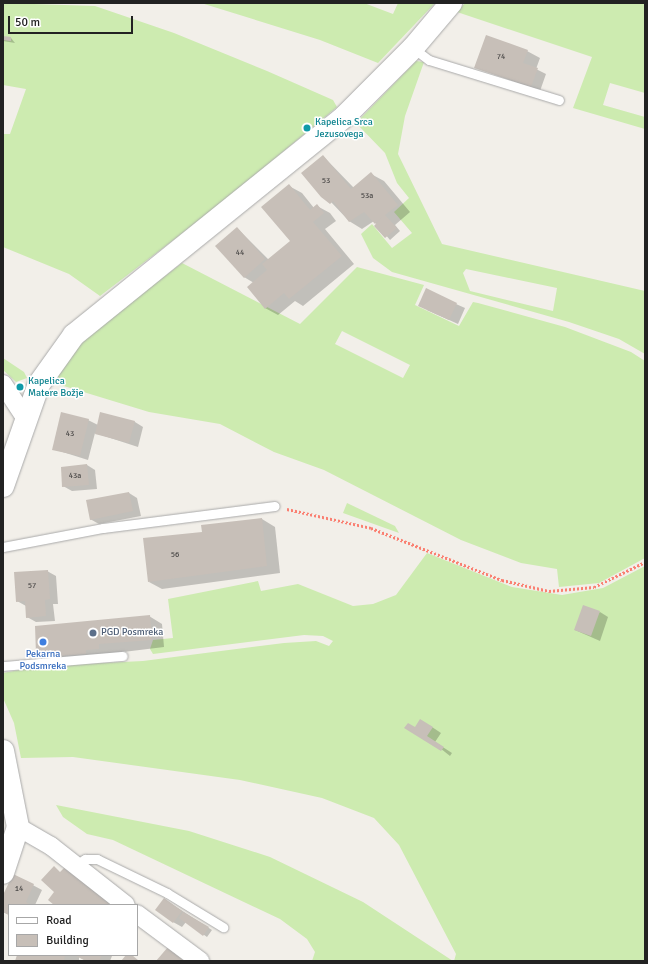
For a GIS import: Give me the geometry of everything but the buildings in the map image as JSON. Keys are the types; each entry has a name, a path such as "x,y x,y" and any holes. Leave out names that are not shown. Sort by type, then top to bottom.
{"street":[{"path":"3,486 10,445 26,418 39,384 74,335 339,121 413,48 451,3"},
{"path":"5,388 26,418"},
{"path":"3,751 18,827 3,874"},
{"path":"18,827 75,865 125,904"},
{"path":"138,915 200,961"}],"lane":[{"path":"413,48 430,60 559,100"},
{"path":"3,547 103,528 275,506"},
{"path":"3,666 123,656"},
{"path":"75,865 84,859 97,859 167,893 223,927"}],"path":[{"path":"275,506 371,528 502,580 549,591 594,587 645,562"}],"green space":[{"path":"3,3 95,6 174,33 267,71 333,100 337,107 214,209 100,296 69,274 3,247 3,134 10,134 26,89 3,85"},
{"path":"201,3 364,3 393,14 398,3 435,3 378,63 320,40"},
{"path":"465,3 645,3 645,93 610,83 603,105 645,117 645,129 573,108 592,57 457,12"},
{"path":"416,61 424,62 405,116 398,154 442,244 645,291 645,354 619,339 569,322 392,272 373,258 361,234 372,224 392,248 412,233 394,212 409,198 397,183 385,153 356,123","holes":["466,269 557,288 553,311 470,291 463,273"]},
{"path":"182,263 300,324 357,267 424,285 415,305 459,326 473,302 565,327 631,352 645,361 645,558 599,583 559,587 557,569 521,563 461,540 324,470 274,452 220,424 149,412 54,383 58,371 83,339","holes":["342,331 410,365 403,378 335,344"]},
{"path":"3,358 24,372 27,378 16,382 3,370"},
{"path":"347,503 395,526 399,533 343,513"},
{"path":"427,553 512,587 562,595 603,588 645,566 645,961 454,961 456,954 399,845 374,818 322,798 240,780 73,757 21,758 14,723 3,698 3,673 41,666 143,661 284,643 316,641 329,646 333,641 323,636 304,635 153,654 150,649 153,640 173,638 168,599 258,581 261,591 298,584 353,606 373,604 396,595"},
{"path":"56,805 189,831 270,857 363,902 453,961 312,961 315,952 307,939 280,919 113,840 87,834 63,817"}],"place":[{"name":"Kapelica Srca Jezusovega","path":"307,128"},
{"name":"Kapelica Matere Božje","path":"20,387"},
{"name":"PGD Posmreka","path":"93,633"},
{"name":"Pekarna Podsmreka","path":"43,642"}]}
